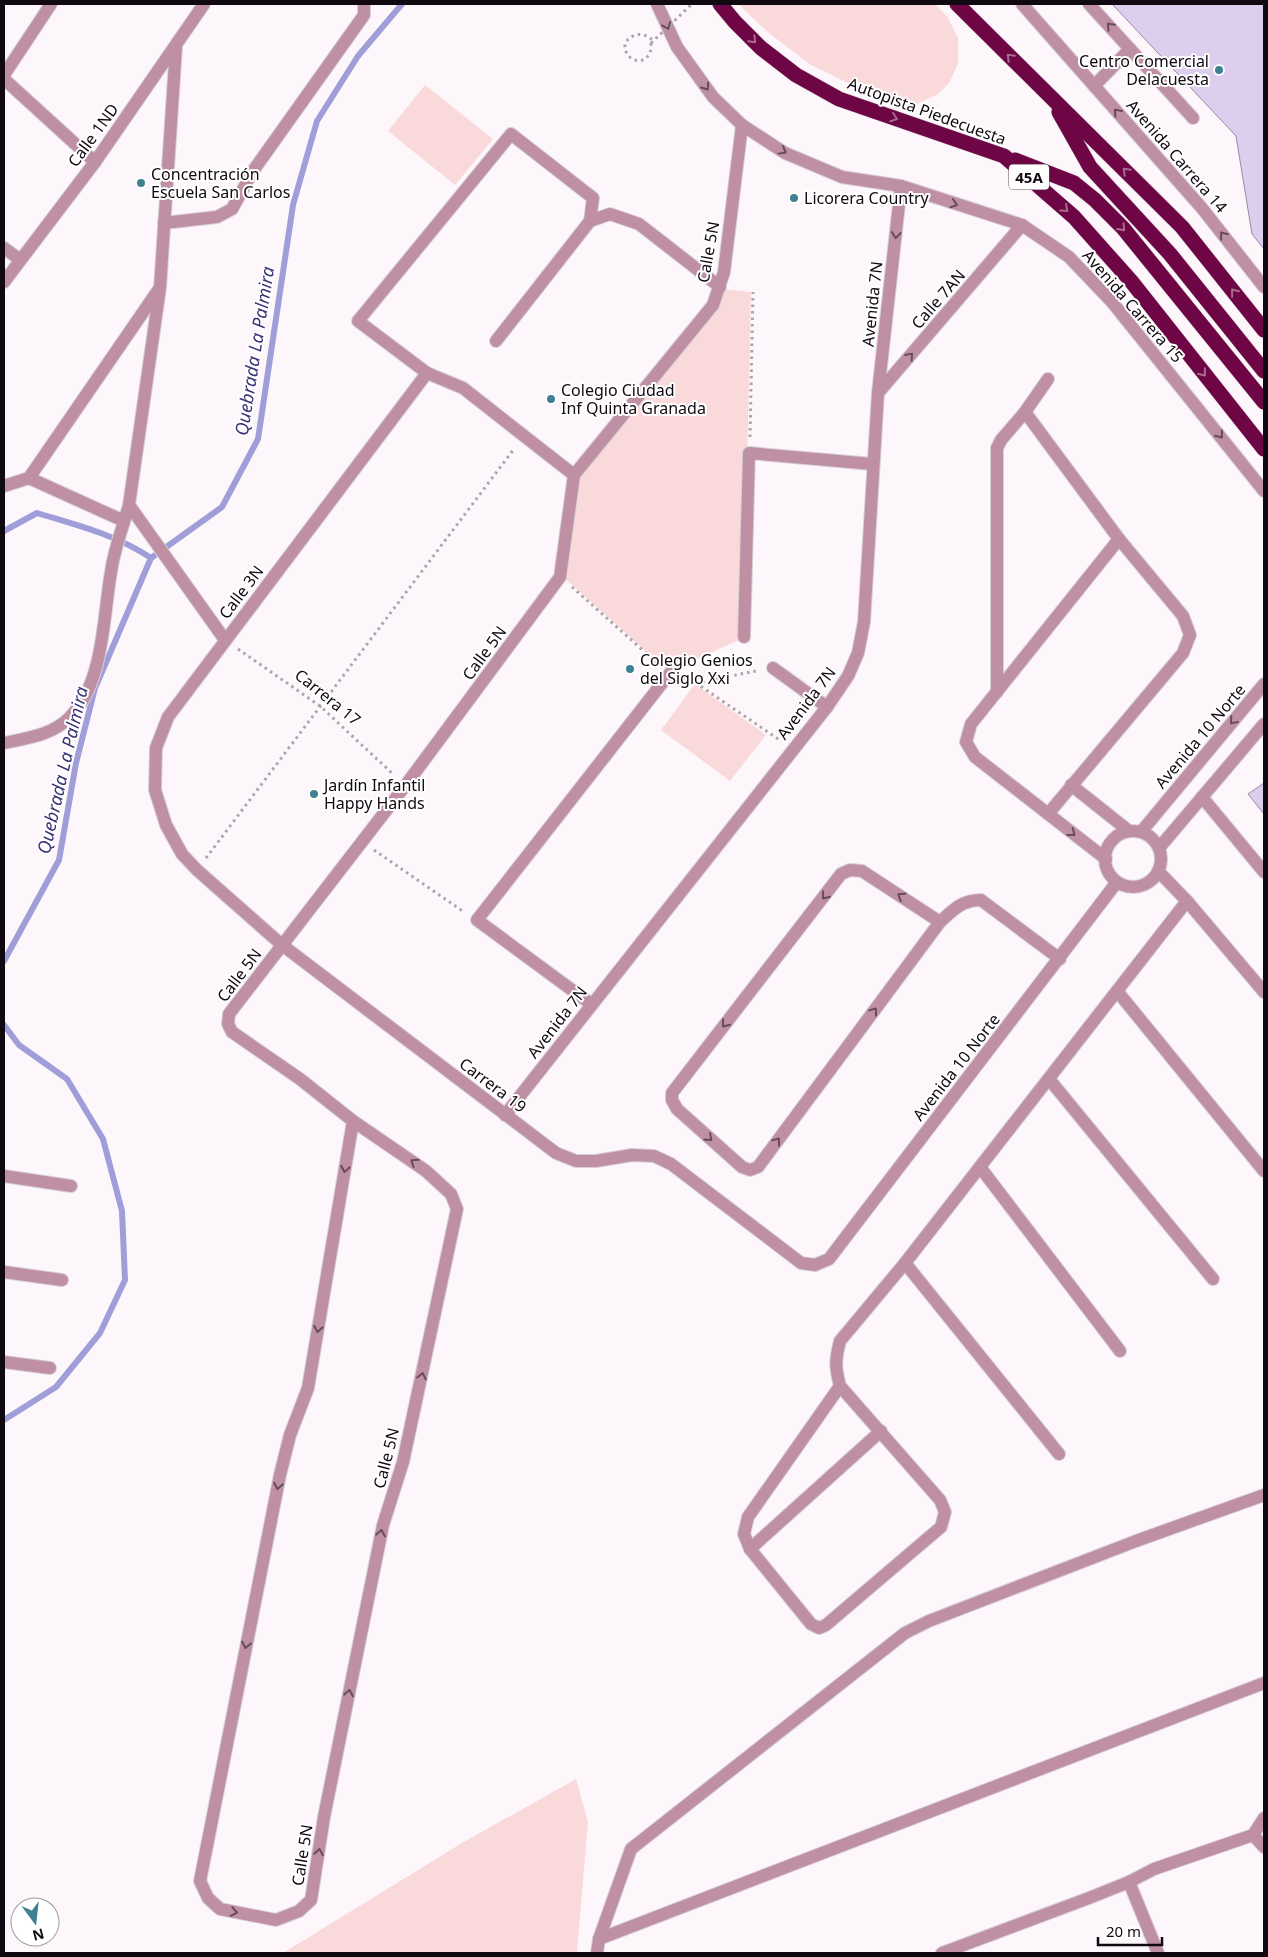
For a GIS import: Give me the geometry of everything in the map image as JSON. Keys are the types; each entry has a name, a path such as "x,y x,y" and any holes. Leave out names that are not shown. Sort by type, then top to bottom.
{"highway":[{"name":"Autopista Piedecuesta","path":"720,4 761,48 796,75 840,98 1004,156 1074,217 1125,274 1264,449"},
{"path":"957,4 1182,227 1264,330"},
{"path":"1049,96 1090,167 1170,254 1264,371"},
{"path":"1004,156 1074,183 1096,200 1124,228 1264,402"}],"street":[{"path":"4,75 51,4"},
{"name":"Calle 1ND","path":"4,282 19,259 95,162 204,4"},
{"path":"164,224 217,217 232,208 254,171 364,16 364,4"},
{"name":"Avenida Carrera 15","path":"658,4 677,48 713,97 742,125 785,153 842,176 901,186 1022,225 1069,257 1112,302 1264,491"},
{"name":"Avenida Carrera 14","path":"1022,4 1201,207 1264,287"},
{"path":"1089,4 1193,118"},
{"path":"4,743 47,733 70,718 82,703 96,670 111,569 129,505 160,288 176,47"},
{"path":"1094,86 1130,49"},
{"path":"4,79 95,162"},
{"name":"Calle 5N","path":"354,1121 308,1388 290,1434 280,1476 200,1881 208,1898 220,1909 276,1920 299,1911 311,1900 324,1817 383,1525 403,1462 457,1209 452,1194 426,1171 232,1032 228,1024 229,1014 405,786 560,577 574,475 713,305 724,272 742,125"},
{"path":"496,342 590,221 593,198 511,134 358,320 427,373 463,388 523,437 574,475"},
{"name":"Avenida 7N","path":"505,1114 827,707 848,676 858,653 864,622 872,464 878,393 901,186"},
{"path":"590,221 610,214 639,224 720,287"},
{"name":"Calle 7AN","path":"878,393 1022,225"},
{"path":"4,248 19,259"},
{"path":"4,486 29,478 160,288"},
{"name":"Calle 3N","path":"182,854 166,825 155,790 156,748 168,717 427,373"},
{"path":"997,692 997,448 1001,440 1048,379"},
{"path":"1024,412 1120,539 1183,616 1190,635 1183,653 1048,814"},
{"path":"744,637 749,453 872,464"},
{"path":"29,478 123,525"},
{"path":"129,505 152,540 225,640"},
{"path":"1106,860 975,757 966,742 971,724 1120,539"},
{"path":"773,668 827,707"},
{"path":"592,1004 477,920 670,674"},
{"name":"Avenida 10 Norte","path":"1135,832 1264,684"},
{"path":"1160,848 1264,724"},
{"path":"1071,785 1135,832 1152,838 1160,848 1161,859 1158,872 1151,881 1140,886 1128,886 1117,882 1108,872 1106,860 1108,847 1116,837 1135,832"},
{"path":"1202,797 1264,872"},
{"name":"Carrera 19","path":"182,854 197,870 282,945 556,1153 576,1161 596,1161 632,1155 654,1156 671,1164 802,1263 815,1265"},
{"path":"940,922 862,871 850,870 841,874 672,1093 672,1100 676,1109 742,1167 750,1170 758,1167 940,922 960,904 972,900 981,900 1060,959"},
{"path":"1158,872 1188,901 1264,992"},
{"name":"Avenida 10 Norte","path":"815,1265 829,1259 1117,882"},
{"path":"840,1386 748,1517 744,1534 750,1549 811,1624 818,1628 826,1625 942,1527 945,1512 940,1500 840,1386 835,1367 840,1341 905,1263 1188,901"},
{"path":"1117,991 1264,1172"},
{"path":"1049,1078 1213,1279"},
{"path":"980,1167 1120,1351"},
{"path":"4,1176 71,1186"},
{"path":"905,1263 1059,1454"},
{"path":"4,1272 62,1280"},
{"path":"4,1362 50,1368"},
{"path":"750,1549 881,1431"},
{"path":"597,1953 599,1939 631,1849 905,1633 929,1621 1264,1495"},
{"path":"599,1939 1264,1683"},
{"path":"942,1953 1130,1882 1154,1869 1253,1835 1264,1818"},
{"path":"1253,1835 1264,1847"},
{"path":"1130,1882 1158,1953"}],"path":[{"path":"658,44 644,34 634,36 625,43 625,52 632,60 649,57 652,51 651,43 692,4"},
{"path":"749,453 753,292"},
{"path":"197,870 523,437"},
{"name":"Carrera 17","path":"225,640 320,706 405,786"},
{"path":"696,683 773,668"},
{"path":"362,841 477,920"}],"shaded area":[{"path":"738,4 935,4 947,16 958,38 958,64 949,83 938,94 917,104 887,102 811,65 770,34"},
{"path":"425,85 493,139 455,185 388,131"},
{"path":"722,289 751,292 743,638 669,672 562,576 576,476"},
{"path":"695,684 766,735 730,781 661,730"},
{"path":"576,1779 588,1822 577,1953 283,1953 462,1843"}],"building":[{"name":"Centro Comercial Delacuesta","path":"1112,4 1264,4 1264,249 1252,234 1236,136"},
{"path":"1264,783 1264,814 1248,794"}],"waterway":[{"name":"Quebrada La Palmira","path":"4,961 59,860 76,763 95,688 151,558 222,507 258,439 293,205 317,121 358,56 402,4"},
{"path":"4,531 37,513 110,537 151,558"},
{"name":"Quebrada La Palmira","path":"4,1025 19,1045 67,1079 103,1139 122,1211 125,1280 100,1333 56,1387 4,1420"}],"place":[{"name":"Centro Comercial Delacuesta","path":"1219,70"},
{"name":"Concentración Escuela San Carlos","path":"141,183"},
{"name":"Licorera Country","path":"794,198"},
{"name":"Colegio Ciudad Inf Quinta Granada","path":"551,399"},
{"name":"Colegio Genios del Siglo Xxi","path":"630,669"},
{"name":"Jardín Infantil Happy Hands","path":"314,794"}]}
